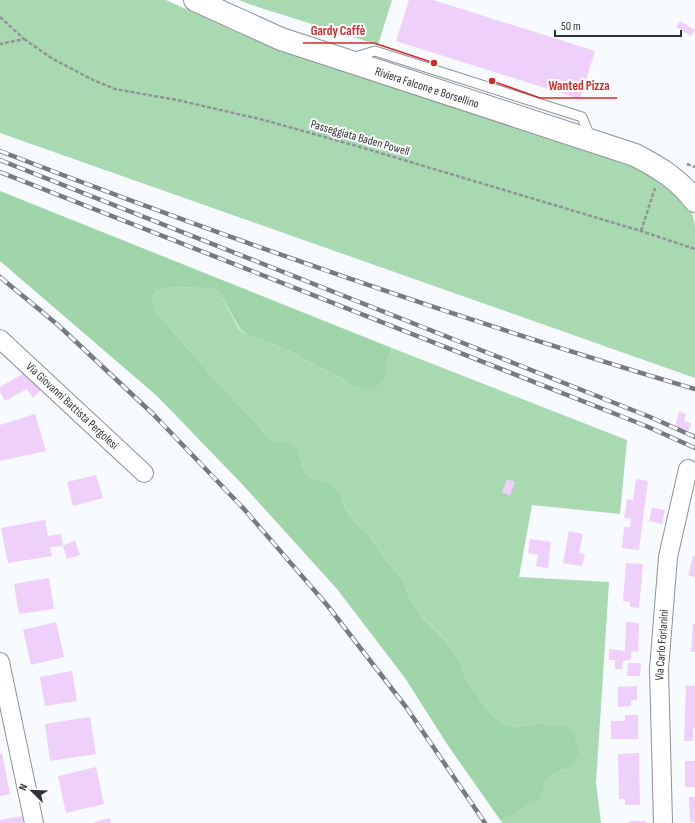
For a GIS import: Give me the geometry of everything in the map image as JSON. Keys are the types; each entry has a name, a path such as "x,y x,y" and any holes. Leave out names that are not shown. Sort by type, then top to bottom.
{"main road":[{"name":"Riviera Falcone e Borsellino","path":"195,0 281,39 344,61 635,155 662,169"},
{"path":"662,169 695,177"},
{"path":"662,169 688,191 695,200"}],"street":[{"name":"Via Giovanni Battista Pergolesi","path":"0,339 144,473"},
{"name":"Via Carlo Forlanini","path":"663,823 658,669 668,556 688,469"},
{"path":"0,662 34,823"}],"path":[{"name":"Passeggiata Baden Powell","path":"0,17 24,39 60,62 93,80 115,89 177,100 264,120 382,153 642,231 695,249"},
{"path":"0,44 24,39"},
{"path":"642,231 662,169"}],"green space":[{"path":"0,0 166,0 241,34 642,170 677,190 691,208 695,226 695,378 0,133"},
{"path":"239,0 392,0 378,45"},
{"path":"0,191 392,348 385,368 385,378 378,386 367,388 347,382 290,351 248,335 240,329 219,292 210,287 166,288 156,291 152,302 156,312 221,386 259,426 265,435 273,442 284,442 293,446 299,455 306,475 327,482 335,488 342,497 345,508 351,517 357,525 368,534 387,562 402,578 410,598 421,616 445,640 458,658 466,679 492,716 510,727 543,723 554,726 564,726 573,733 579,752 573,763 565,769 555,773 547,780 539,799 501,821 449,747 405,678 337,589 242,484 157,396 0,261"},
{"path":"210,287 219,292 239,329 248,335 290,351 347,382 385,378 385,368 392,348 627,440 620,514 532,505 519,577 609,582 596,783 601,823 503,823 501,821 538,799 547,780 555,773 565,769 564,726 554,726 543,723 510,727 492,716 466,679 458,658 445,640 421,616 410,598 402,578 387,562 368,534 357,525 351,517 345,508 342,497 327,482 306,475 299,455 284,442 273,442 265,435 259,426 221,386 156,312 152,302 156,291 166,288"}],"building":[{"path":"409,0 433,0 595,51 580,99 396,41"},
{"path":"680,21 695,30 691,36 676,27"},
{"path":"26,372 42,389 33,398 27,389 5,401 0,391 0,387"},
{"path":"679,412 686,414 684,421 691,423 689,431 675,427"},
{"path":"35,414 46,451 0,461 0,425"},
{"path":"96,475 103,498 73,506 67,482"},
{"path":"507,479 515,482 510,496 502,492"},
{"path":"636,479 648,481 639,550 622,548 624,527 630,527 631,519 624,518 627,499 633,500"},
{"path":"652,508 665,510 662,524 649,521"},
{"path":"45,520 48,536 61,534 63,546 50,547 52,556 8,563 1,528"},
{"path":"569,531 583,534 579,553 585,554 582,566 563,563"},
{"path":"530,539 551,542 548,568 536,566 538,555 528,553"},
{"path":"75,540 80,555 67,559 63,546"},
{"path":"693,556 695,556 695,577 688,575"},
{"path":"626,563 643,564 639,608 630,607 630,602 623,601"},
{"path":"49,578 54,609 19,614 14,584"},
{"path":"56,622 64,657 31,665 23,630"},
{"path":"626,622 639,623 638,652 632,651 631,659 623,661 622,669 615,669 615,660 609,660 609,649 625,651"},
{"path":"693,624 695,624 695,652 691,652"},
{"path":"628,663 641,663 640,676 627,676"},
{"path":"72,671 77,701 45,706 40,677"},
{"path":"686,685 695,686 695,728 693,729 693,741 684,741"},
{"path":"637,686 637,700 631,700 631,706 618,707 618,687"},
{"path":"625,715 638,715 638,739 611,739 611,721 625,721"},
{"path":"90,717 96,754 50,761 45,724"},
{"path":"2,753 10,794 0,796 0,754"},
{"path":"639,753 640,805 625,805 625,799 619,799 618,754"},
{"path":"685,761 695,761 695,787 685,787"},
{"path":"96,767 104,804 66,813 58,776"},
{"path":"689,797 695,797 695,822 690,822"},
{"path":"22,816 23,823 0,823 0,820"},
{"path":"110,818 111,823 94,823 94,822"},
{"path":"629,821 646,821 646,823 629,823"}],"railway":[{"path":"0,151 172,216 432,307 607,363 695,389"},
{"path":"0,160 650,417 695,437"},
{"path":"0,172 646,426 695,448"},
{"path":"0,277 58,325 153,414 244,509 327,605 406,707 485,823"}],"place":[{"name":"Gardy Caffè","path":"434,63"},
{"name":"Wanted Pizza","path":"492,81"}]}
